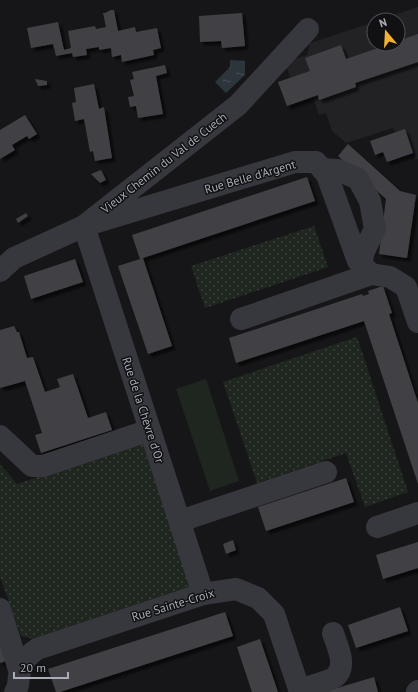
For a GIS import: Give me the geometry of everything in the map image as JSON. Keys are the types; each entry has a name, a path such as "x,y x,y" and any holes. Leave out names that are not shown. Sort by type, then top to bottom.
{"street":[{"name":"Vieux Chemin du Val de Cuech","path":"0,271 14,258 84,226 238,105 308,29"},
{"name":"Rue Belle d'Argent","path":"84,226 295,162 316,162 322,169 338,170 358,179 370,201 374,229 364,251 366,269"},
{"path":"322,169 327,175 358,261 366,269 390,277 406,287 418,322"},
{"name":"Rue de la Chèvre d'Or","path":"84,226 203,594"},
{"path":"241,319 366,269"},
{"path":"0,436 32,466 43,466 150,430"},
{"path":"180,521 326,472"},
{"path":"377,526 418,513"},
{"name":"Rue Sainte-Croix","path":"18,682 27,657 37,649 203,594 236,589 258,598 274,614 300,691"},
{"path":"0,609 18,682"},
{"path":"300,691 335,678 340,668 341,656 333,633"}],"shaded area":[{"path":"418,7 418,159 415,160 413,153 393,128 346,143 332,131 326,113 319,115 313,97 287,106 278,82 290,78 285,62 307,55 310,43 366,25 366,52 406,52 406,12 403,12"},
{"path":"314,226 328,267 205,308 191,266"},
{"path":"357,337 408,492 365,507 346,453 257,483 223,382"},
{"path":"206,379 239,481 210,491 176,389"},
{"path":"144,442 197,586 40,640 21,636 0,577 0,464 17,484"}],"water":[{"path":"230,60 245,61 245,75 226,93 215,82 230,67"}],"building":[{"path":"114,10 118,31 135,27 136,32 157,28 161,48 153,50 154,55 122,62 121,55 112,57 111,48 99,50 99,47 86,49 87,55 73,57 72,53 56,56 53,44 31,48 27,28 58,22 64,50 71,48 68,31 95,26 96,29 106,27 103,13"},
{"path":"242,13 245,46 222,48 221,41 200,42 199,16"},
{"path":"418,34 418,62 355,83 356,87 319,100 318,95 287,106 278,82 310,71 305,58 341,45 346,59 367,52 406,52 406,38"},
{"path":"165,65 167,73 156,76 163,114 138,118 136,106 130,107 128,97 134,96 130,80 134,79 132,72"},
{"path":"35,79 47,81 47,85 38,86"},
{"path":"94,84 99,109 104,107 112,158 95,161 93,151 90,152 84,119 75,121 72,103 76,102 74,88"},
{"path":"25,115 37,134 29,139 27,136 12,145 15,150 0,159 0,130"},
{"path":"405,129 413,153 387,162 383,152 375,155 370,141"},
{"path":"348,144 400,191 416,195 407,258 379,254 386,199 338,156"},
{"path":"101,170 106,180 100,183 91,174"},
{"path":"307,177 315,201 143,258 172,346 148,354 118,266 140,259 132,235"},
{"path":"26,213 28,216 18,223 16,219"},
{"path":"75,259 83,282 31,299 24,276"},
{"path":"383,286 392,313 389,314 418,403 418,484 364,321 236,363 229,338 362,294 363,296 369,294 368,291"},
{"path":"14,326 17,332 19,332 27,358 33,357 45,392 60,387 57,379 73,374 88,418 106,412 112,430 41,453 35,435 42,433 25,381 0,388 0,330"},
{"path":"346,478 354,502 266,531 258,507"},
{"path":"233,540 236,550 226,554 223,544"},
{"path":"418,542 418,568 383,579 376,555"},
{"path":"400,607 408,631 356,648 348,625"},
{"path":"225,612 233,636 60,692 56,692 48,669"},
{"path":"260,639 278,692 252,692 237,647"},
{"path":"0,644 6,661 0,663"},
{"path":"374,677 378,692 324,692"}]}
